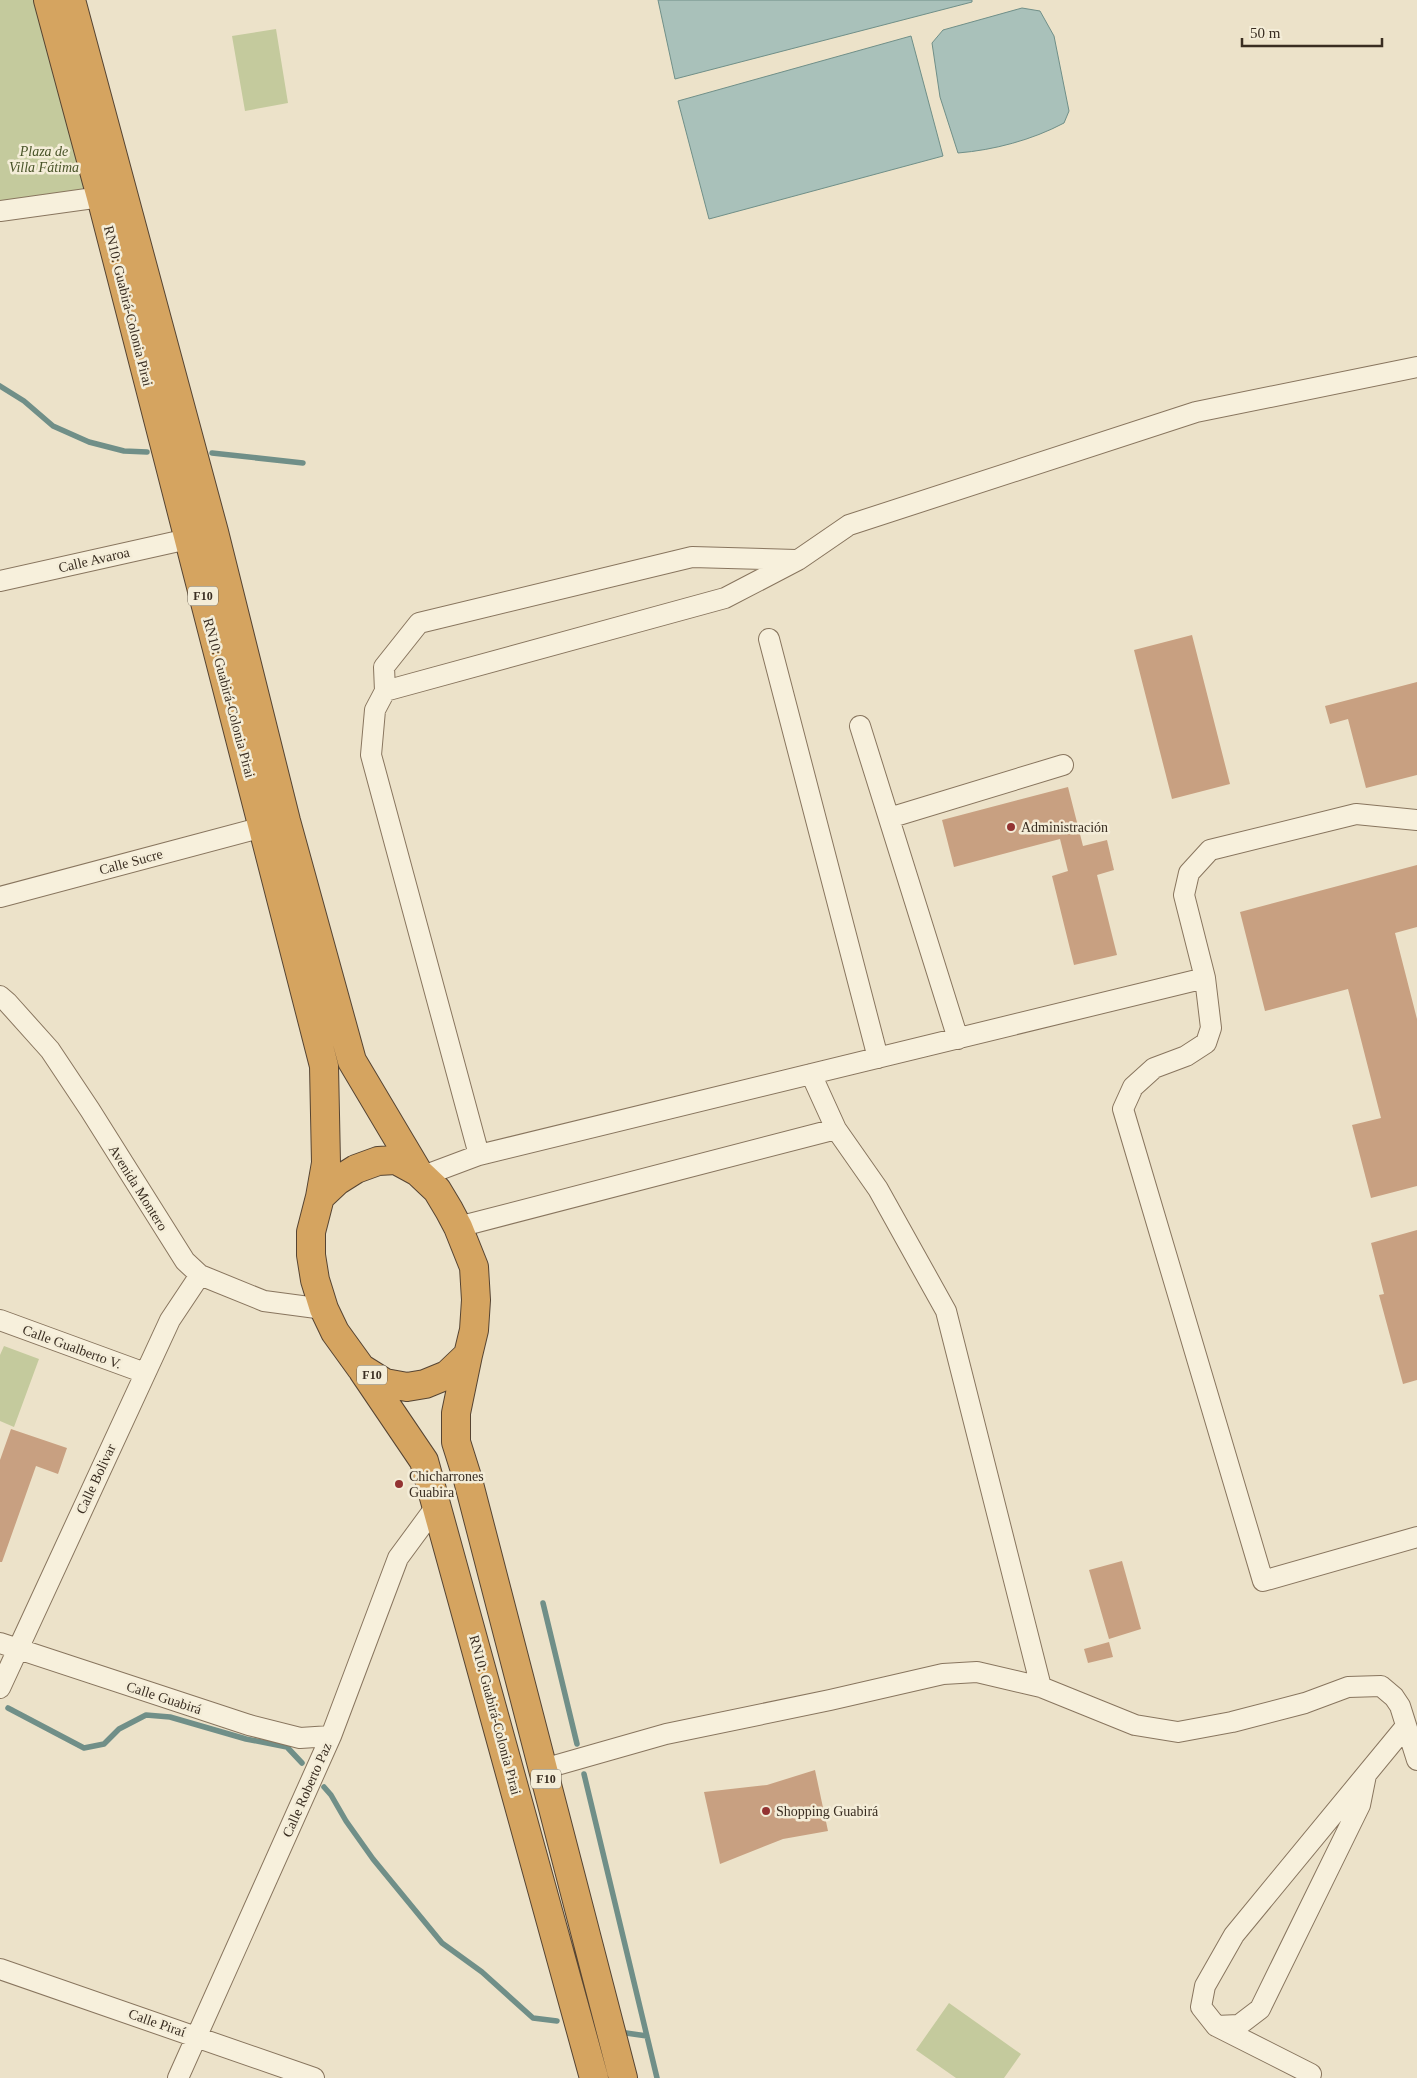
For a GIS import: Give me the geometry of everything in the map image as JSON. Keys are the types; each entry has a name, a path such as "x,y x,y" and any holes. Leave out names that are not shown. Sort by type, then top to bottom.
{"highway":[{"name":"RN10: Guabirá-Colonia Pirai","path":"48,0 324,1066 326,1163 320,1197"},
{"name":"RN10: Guabirá-Colonia Pirai","path":"71,0 214,532 289,831 352,1061 421,1174"},
{"name":"F10","path":"468,1355 447,1375 425,1384 407,1387 386,1383 361,1368 334,1332 315,1280 311,1255 311,1232 320,1197 337,1180 378,1162 396,1160 421,1174 437,1190 458,1226 474,1267 474,1330 456,1412 456,1442 468,1480 623,2078"},
{"name":"RN10: Guabirá-Colonia Pirai","path":"361,1368 424,1461 594,2078"}],"street":[{"path":"0,210 100,197"},
{"path":"385,691 725,598 798,560 849,525 1196,412 1417,367"},
{"name":"Calle Avaroa","path":"0,581 188,539"},
{"path":"479,1155 371,755 375,710 385,691 384,667 419,622 692,557 798,560"},
{"path":"768,639 878,1058"},
{"path":"860,726 958,1039"},
{"path":"889,818 1063,766"},
{"path":"1417,820 1356,814 1210,850 1188,873 1184,895 1205,978 1211,1028 1206,1043 1186,1056 1154,1068 1133,1088 1123,1109 1263,1581 1417,1537"},
{"name":"Calle Sucre","path":"0,897 263,827"},
{"path":"421,1174 479,1155 1205,978"},
{"name":"Avenida Montero","path":"0,996 50,1050 185,1261 200,1275 264,1301 324,1309"},
{"path":"811,1074 836,1128 878,1189 946,1311 1041,1687"},
{"path":"458,1226 836,1128"},
{"name":"Calle Bolivar","path":"0,1688 9,1647 170,1320 200,1275"},
{"name":"Calle Gualberto V.","path":"0,1320 145,1373"},
{"name":"Calle Roberto Paz","path":"178,2078 331,1736 398,1558 437,1505"},
{"name":"Calle Guabirá","path":"9,1647 280,1734 300,1738 331,1736"},
{"path":"543,1769 666,1734 943,1674 977,1672 1041,1687 1135,1725 1178,1732 1232,1722 1305,1703 1348,1687 1381,1686 1394,1696 1400,1706 1417,1760"},
{"path":"1308,2078 1311,2074 1216,2026 1200,2007 1205,1986 1234,1935 1406,1726"},
{"path":"1216,2026 1239,2025 1260,2010 1360,1805 1366,1775"},
{"name":"Calle Piraí","path":"0,1969 314,2078"}],"green space":[{"name":"Plaza de Villa Fátima","path":"0,0 48,0 101,197 0,211"},
{"path":"276,29 288,103 245,111 232,36"},
{"path":"4,1346 39,1359 14,1427 0,1421 0,1355"},
{"path":"949,2003 1021,2054 1004,2078 956,2078 916,2050"}],"water":[{"path":"658,0 972,0 972,2 675,79"},
{"path":"1022,8 1040,11 1054,36 1069,111 1064,123 1012,143 958,153 940,97 932,43 943,30"},
{"path":"911,36 943,156 709,219 678,101"}],"building":[{"path":"1192,635 1230,784 1172,799 1134,650"},
{"path":"1417,682 1417,775 1366,788 1348,719 1330,724 1325,706"},
{"path":"1068,787 1083,846 1107,840 1114,870 1097,875 1117,955 1074,965 1052,876 1068,871 1060,839 954,867 942,820"},
{"path":"1417,865 1417,927 1395,933 1417,1019 1417,1186 1371,1198 1352,1125 1381,1118 1348,989 1265,1011 1240,912"},
{"path":"1417,1230 1417,1380 1403,1384 1379,1295 1384,1294 1371,1243"},
{"path":"11,1429 67,1448 58,1474 36,1466 2,1562 0,1562 0,1460"},
{"path":"1122,1561 1141,1629 1109,1639 1089,1570"},
{"path":"1109,1642 1113,1657 1088,1663 1084,1649"},
{"name":"Shopping Guabirá","path":"815,1770 828,1831 783,1839 720,1864 704,1792 767,1785"}],"waterway":[{"path":"0,386 24,401 53,426 89,442 124,451 147,452"},
{"path":"212,453 303,463"},
{"path":"543,1603 577,1744"},
{"path":"8,1708 84,1748 104,1744 119,1729 146,1715 170,1717 246,1739 287,1747 302,1763"},
{"path":"584,1774 657,2078"},
{"path":"324,1787 373,1859 442,1943 482,1972 533,2018 557,2021"},
{"path":"619,2032 647,2036"}],"place":[{"name":"Administración","path":"1011,827"},
{"name":"Chicharrones Guabira","path":"399,1484"},
{"name":"Shopping Guabirá","path":"766,1811"}]}
